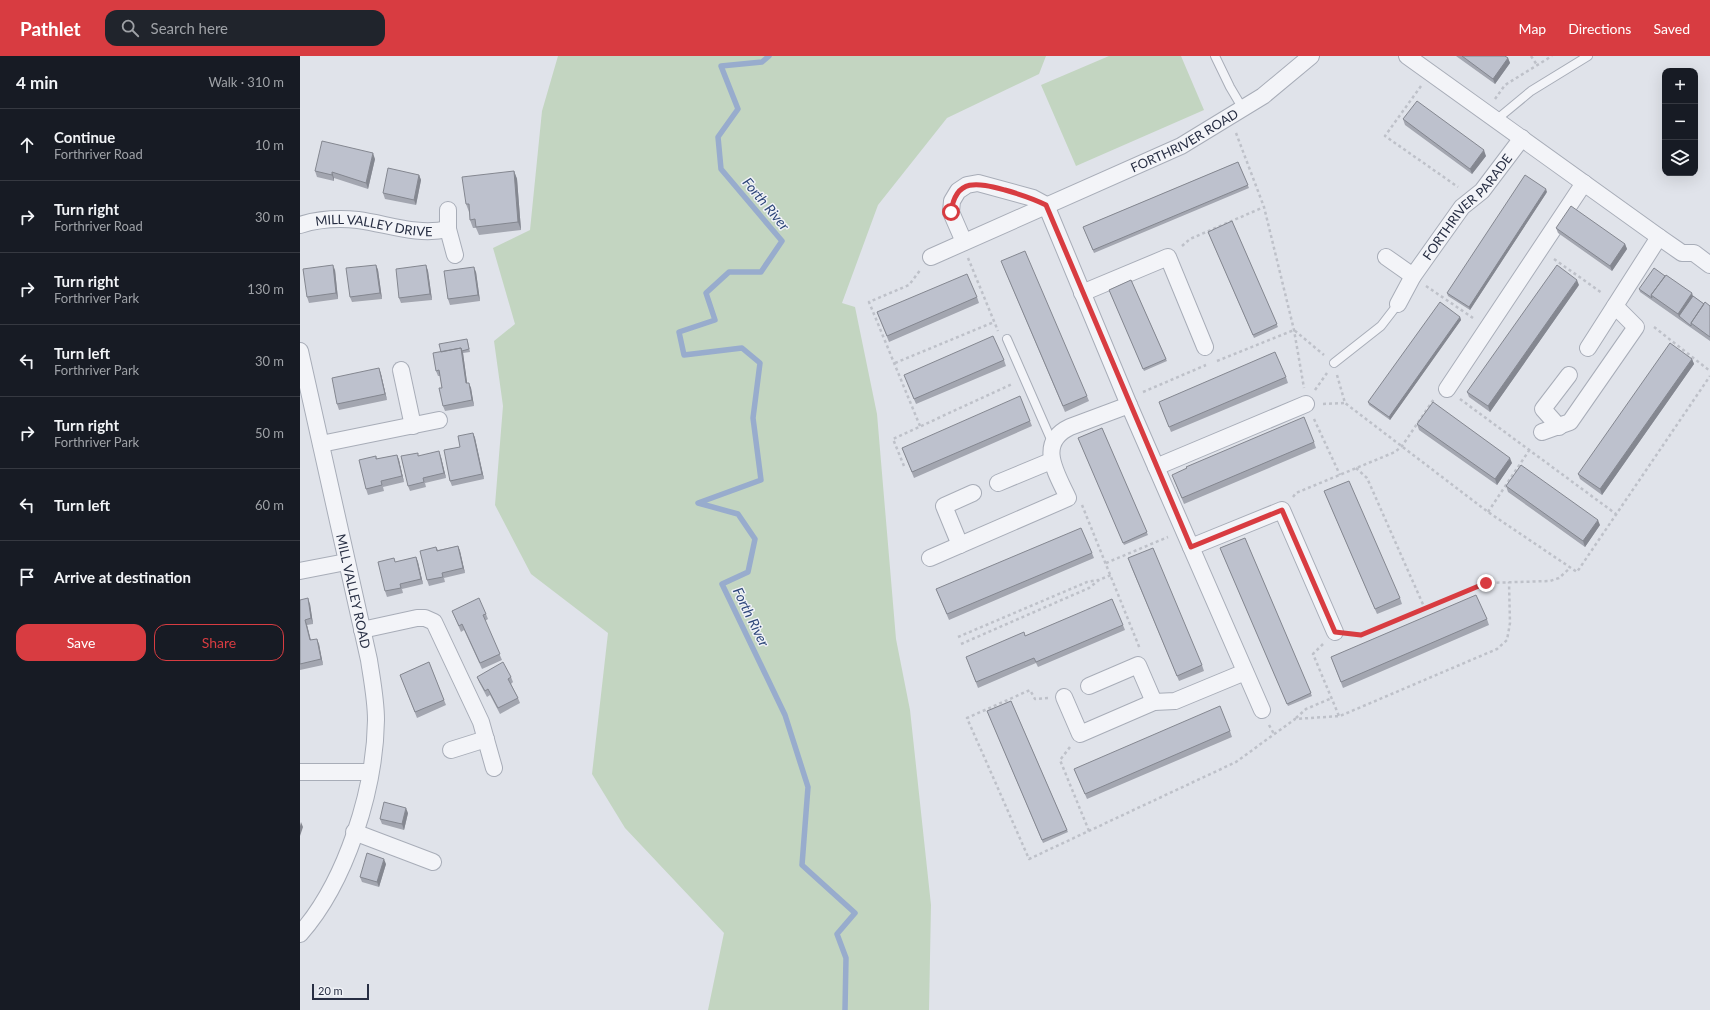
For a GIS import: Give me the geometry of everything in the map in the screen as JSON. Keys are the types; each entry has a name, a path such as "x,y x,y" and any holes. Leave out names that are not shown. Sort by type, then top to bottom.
{"street":[{"name":"FORTHRIVER ROAD","path":"931,257 1181,146 1244,109 1274,87 1311,56"},
{"path":"1407,56 1682,253 1694,253 1710,265"},
{"name":"FORTHRIVER PARADE","path":"1398,304 1413,276 1462,207 1482,191 1522,138"},
{"path":"964,242 951,212 952,201 958,191 967,185 978,183 1032,198 1046,205 1129,404 1262,710"},
{"path":"1447,389 1584,183"},
{"name":"MILL VALLEY DRIVE","path":"448,210 448,229 455,255"},
{"name":"MILL VALLEY DRIVE","path":"300,224 319,219 358,220 408,230 433,232 448,229"},
{"path":"1588,348 1659,237"},
{"path":"1082,293 1168,257 1205,347"},
{"path":"1386,257 1413,276"},
{"path":"1542,432 1570,422 1636,327 1615,306"},
{"name":"MILL VALLEY ROAD","path":"300,352 362,630 374,690 376,720 370,772 354,832 337,880 300,934"},
{"path":"401,370 412,426"},
{"path":"1559,427 1544,409 1569,375"},
{"path":"930,558 1068,498 1051,461 1053,444 1061,431 1129,404"},
{"path":"1156,467 1306,404"},
{"path":"321,444 438,420"},
{"path":"998,483 1051,461"},
{"path":"960,545 944,506 973,493"},
{"path":"1191,547 1282,510 1335,632"},
{"path":"300,571 346,562"},
{"path":"362,630 417,618 426,618 434,622 481,722 494,768"},
{"path":"1090,686 1138,665 1154,702"},
{"path":"1064,697 1080,734 1154,702 1175,701 1245,672"},
{"path":"451,750 486,739"},
{"path":"300,772 370,772"},
{"path":"354,832 433,862"}],"lane":[{"path":"1215,56 1230,87 1244,109"},
{"path":"1491,117 1588,56"},
{"path":"1334,363 1380,326 1398,304"},
{"path":"1007,340 1053,444"}],"path":[{"path":"1531,56 1537,65"},
{"path":"1491,117 1505,85 1552,56"},
{"path":"1430,73 1385,136 1474,198"},
{"path":"1230,118 1264,207 1294,330 1306,404 1340,475"},
{"path":"1168,257 1190,239 1264,207"},
{"path":"1540,250 1601,292 1615,306"},
{"path":"920,426 869,302 909,285 931,257"},
{"path":"969,264 999,334 1007,340"},
{"path":"1413,276 1474,318"},
{"path":"894,363 994,322"},
{"path":"1636,327 1655,327 1710,370"},
{"path":"1294,330 1334,363 1345,403 1488,512 1577,572 1710,376"},
{"path":"1306,404 1334,363"},
{"path":"904,466 893,439 1024,379"},
{"path":"1282,510 1296,493 1395,452 1402,446 1437,394 1447,389 1616,514"},
{"path":"1306,404 1345,403"},
{"path":"1488,512 1529,449 1542,432"},
{"path":"1356,468 1367,478 1425,609"},
{"path":"1068,498 1082,505 1141,648 1138,665"},
{"path":"1106,563 1184,531"},
{"path":"1340,716 1314,654 1335,632 1361,635 1486,583 1550,581 1559,578 1570,568"},
{"path":"958,637 1087,582 1099,580 1111,575"},
{"path":"961,644 1089,588 1099,580"},
{"path":"1295,719 1340,716 1497,649 1506,640 1510,623 1509,582"},
{"path":"1064,697 1035,699 1030,690 967,718 1029,859 1236,762 1295,719 1306,709 1332,698"},
{"path":"1080,734 1060,760 1089,831"}],"green space":[{"path":"558,56 1046,56 1039,74 947,118 878,205 842,303 855,307 877,414 896,639 910,710 931,905 929,1010 708,1010 724,933 625,828 592,774 608,633 531,574 495,505 503,406 494,341 515,324 493,248 530,230 542,111"},
{"path":"1109,56 1181,56 1204,110 1076,166 1041,85"}],"building":[{"path":"1462,56 1505,56 1508,58 1493,79"},
{"path":"1417,101 1484,150 1470,169 1403,119"},
{"path":"322,141 373,153 366,183 332,172 332,175 315,171"},
{"path":"1238,162 1248,185 1093,250 1083,227"},
{"path":"388,168 419,175 414,200 383,193"},
{"path":"514,171 518,222 476,227 475,219 470,220 469,204 466,204 462,177"},
{"path":"1525,175 1546,189 1469,307 1447,293"},
{"path":"1571,206 1625,244 1610,266 1556,228"},
{"path":"1232,221 1277,324 1253,335 1208,232"},
{"path":"1025,251 1087,396 1063,406 1001,261"},
{"path":"333,265 336,293 307,297 303,269"},
{"path":"376,265 380,293 350,297 346,268"},
{"path":"426,265 430,294 399,298 396,269"},
{"path":"1557,265 1577,280 1488,406 1467,392"},
{"path":"474,267 478,295 448,299 444,271"},
{"path":"1654,268 1665,276 1651,295 1652,298 1639,289"},
{"path":"967,274 977,297 887,336 877,312"},
{"path":"1666,275 1692,293 1678,314 1651,295"},
{"path":"1131,280 1166,359 1143,369 1109,290"},
{"path":"1693,296 1704,304 1691,323 1691,326 1679,316"},
{"path":"1440,302 1460,317 1389,417 1368,402"},
{"path":"1705,302 1710,306 1710,337 1691,323"},
{"path":"993,336 1004,360 914,399 904,375"},
{"path":"467,339 469,349 462,351 461,348 441,352 439,344"},
{"path":"1670,343 1692,359 1600,489 1578,474"},
{"path":"461,348 466,383 469,383 472,400 443,406 439,388 442,388 439,370 436,371 433,353"},
{"path":"1275,352 1286,377 1169,427 1159,402"},
{"path":"379,368 385,394 337,404 332,378"},
{"path":"1020,396 1030,421 912,472 902,448"},
{"path":"1433,402 1510,458 1495,479 1417,424"},
{"path":"1304,417 1314,442 1182,498 1172,475 1187,468 1186,467"},
{"path":"1102,428 1147,532 1123,543 1078,438"},
{"path":"473,433 482,474 450,481 444,450 460,447 458,436"},
{"path":"439,451 444,473 423,478 424,482 408,486 401,456 418,453 418,456"},
{"path":"397,455 402,476 381,481 382,485 366,489 359,460 376,456 376,459"},
{"path":"1521,465 1598,520 1583,541 1506,486"},
{"path":"1349,481 1400,598 1375,609 1324,491"},
{"path":"1081,528 1092,553 947,614 936,589"},
{"path":"1245,538 1311,693 1287,704 1220,548"},
{"path":"458,546 463,568 442,573 443,577 427,580 420,551 436,547 437,551"},
{"path":"1153,548 1202,665 1177,676 1128,558"},
{"path":"416,557 421,579 400,584 401,588 385,591 378,562 394,558 395,562"},
{"path":"1476,595 1487,619 1341,682 1331,657"},
{"path":"308,598 311,618 305,620 310,640 317,639 321,659 300,664 300,600"},
{"path":"479,598 486,614 483,615 500,654 480,663 462,624 459,626 452,611"},
{"path":"1112,599 1123,625 1036,662 1034,658 976,682 966,657 1024,632 1025,636"},
{"path":"429,662 444,700 415,712 400,675"},
{"path":"503,662 511,677 508,679 518,698 498,708 488,689 485,691 477,677"},
{"path":"1011,701 1067,830 1042,840 987,711"},
{"path":"1220,706 1230,731 1085,794 1074,769"},
{"path":"384,802 406,808 402,824 380,819"},
{"path":"367,853 384,859 377,882 360,877"}],"waterway":[{"name":"Forth River","path":"769,56 762,62 721,66 738,109 718,137 721,169 782,241 761,272 729,272 706,293 715,320 679,332 684,355 742,348 760,363 753,418 761,480 698,503 738,514 755,539 748,572 722,584 785,715 808,787 802,865 855,913 837,934 846,958 845,1010"}],"route":[{"path":"951,212 952,201 958,191 967,185 978,183 1032,198 1046,205 1082,293 1191,547 1282,510 1335,632 1361,635 1486,583"}]}
